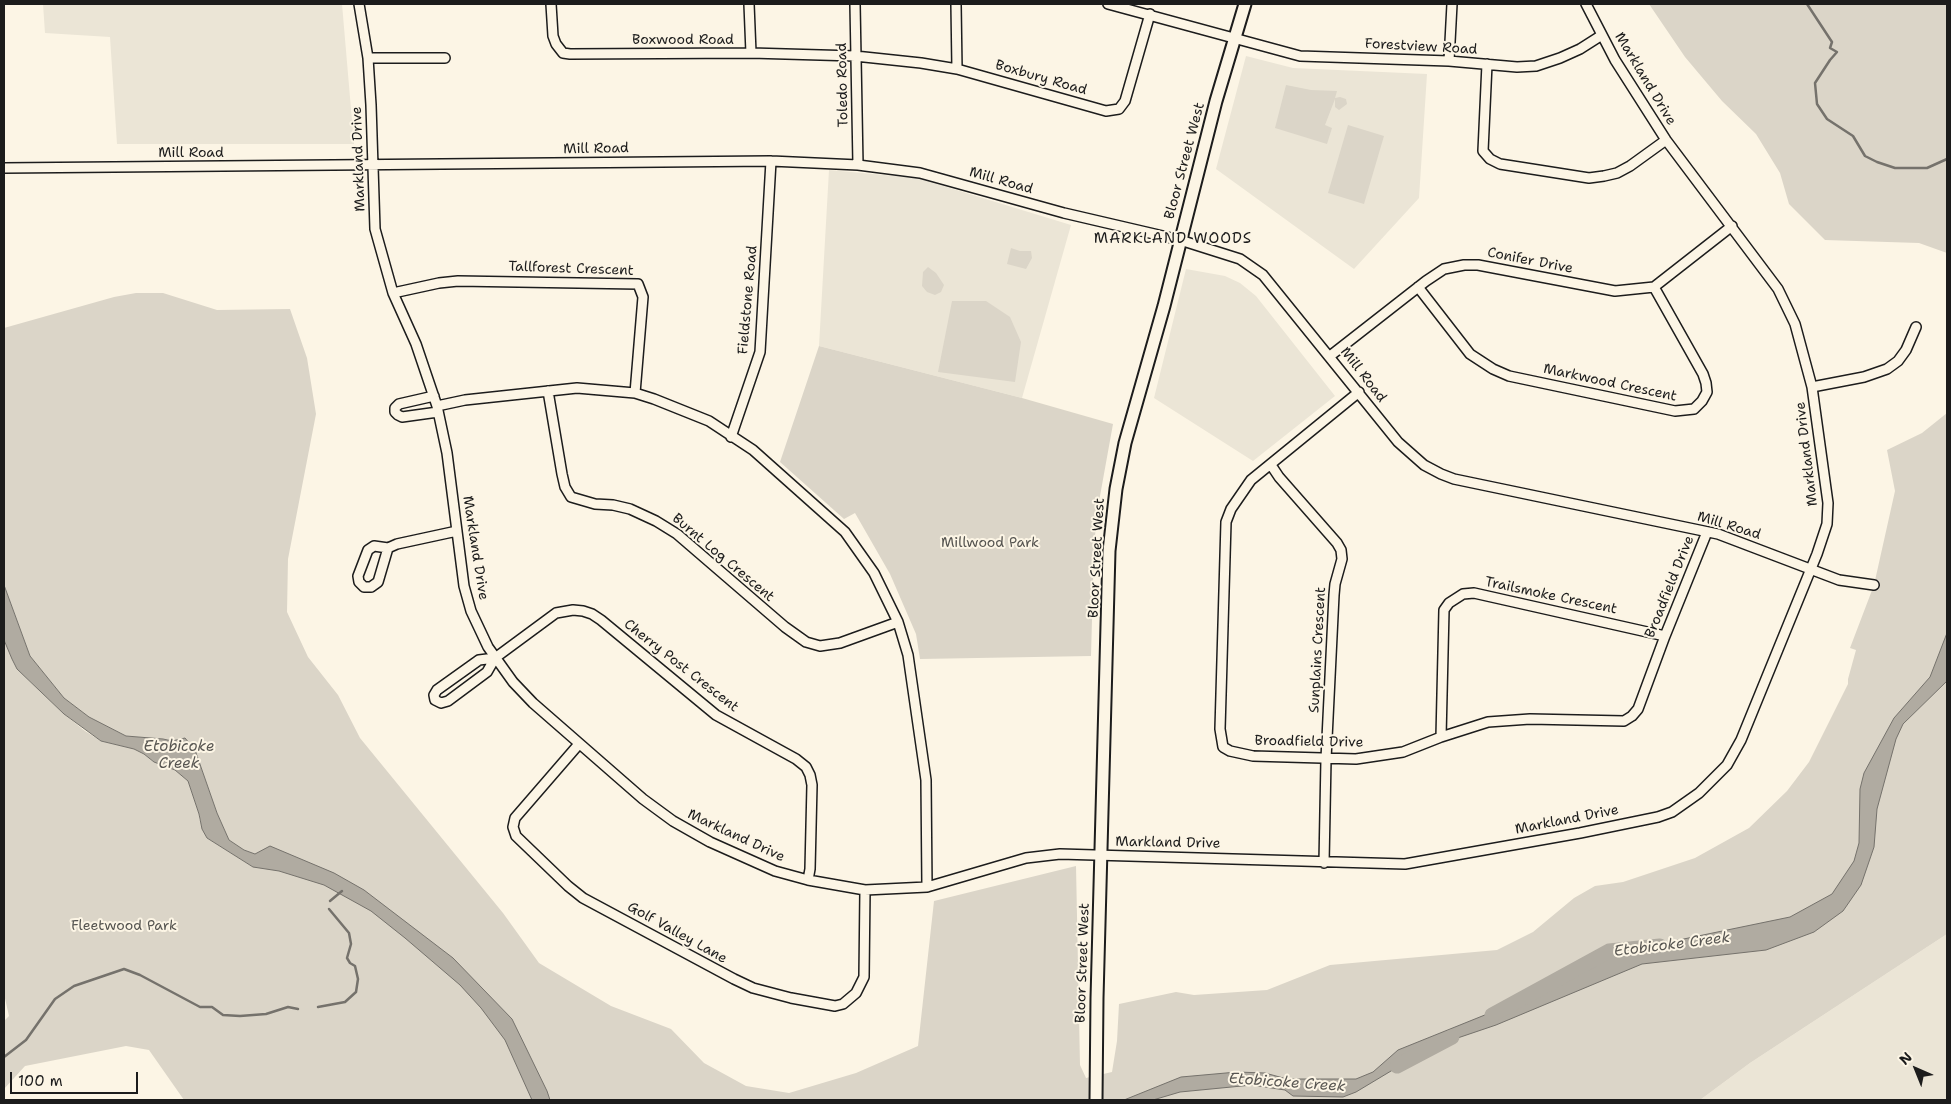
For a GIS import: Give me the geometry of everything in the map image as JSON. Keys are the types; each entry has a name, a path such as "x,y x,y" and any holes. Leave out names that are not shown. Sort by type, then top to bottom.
{"main road":[{"name":"Bloor Street West","path":"1096,1100 1110,551 1114,505 1125,442 1165,300 1234,37 1245,4"}],"street":[{"name":"Markland Drive","path":"360,4 368,58 375,229 393,293 416,344 438,409 447,453 462,573 476,623 495,658 522,693 643,799 673,821 710,842 775,871 808,880 865,890 927,887 1036,856 1074,854 1405,864 1658,817 1682,806 1719,775 1741,740 1811,570 1827,524 1828,503 1812,387 1802,344 1790,310 1778,289 1666,140 1615,60 1586,4"},
{"name":"Boxwood Road","path":"551,4 553,36 556,44 563,52 570,54 751,53 855,56"},
{"path":"749,4 751,53"},
{"name":"Toledo Road","path":"855,4 858,165"},
{"path":"956,4 957,69"},
{"name":"Forestview Road","path":"1108,4 1300,56 1449,61 1517,67 1536,66 1580,49 1602,35"},
{"path":"1449,61 1452,4"},
{"name":"Boxbury Road","path":"855,56 957,69 1096,109 1116,111 1128,95 1150,14"},
{"path":"368,58 445,58"},
{"path":"1487,64 1483,152 1490,159 1500,164 1590,178 1604,176 1617,173 1630,166 1666,140"},
{"name":"Mill Road","path":"4,168 772,161 858,165 920,172 1064,213 1180,240 1240,259 1263,275 1411,456 1447,477 1731,538 1848,583 1874,585"},
{"name":"Fieldstone Road","path":"732,436 760,352 772,161"},
{"path":"1654,287 1732,226"},
{"name":"Conifer Drive","path":"1330,356 1444,269 1464,265 1478,265 1614,291 1654,287"},
{"name":"Tallforest Crescent","path":"393,293 458,281 638,284 643,297 635,393"},
{"name":"Markwood Crescent","path":"1418,287 1470,354 1508,376 1675,411 1694,409 1707,392 1703,374 1654,287"},
{"path":"1812,387 1887,369 1898,361 1906,350 1916,327"},
{"path":"434,396 398,404 395,411 400,417 438,409 465,400 577,388 635,393 654,399 700,417 753,450 845,532 874,572 898,622 908,655 926,780 927,887"},
{"name":"Burnt Log Crescent","path":"548,391 562,474 565,487 571,497 595,504 613,505 630,509 678,534 789,631 806,642 820,646 840,643 898,622"},
{"name":"Broadfield Drive","path":"1359,392 1251,480 1231,509 1226,522 1220,737 1224,746 1235,753 1356,759 1403,752 1441,736 1481,724 1509,720 1624,721 1638,709 1707,532"},
{"name":"Sunplains Crescent","path":"1271,465 1341,550 1342,559 1334,595 1326,759 1324,863"},
{"path":"388,548 378,582 371,588 363,586 359,582 358,576 368,550 374,546 388,548 397,544 457,531"},
{"name":"Trailsmoke Crescent","path":"1441,736 1444,610 1449,603 1462,594 1474,594 1665,636"},
{"name":"Cherry Post Crescent","path":"495,658 556,613 574,610 583,611 601,620 716,715 796,759 806,767 812,785 810,869 808,880"},
{"path":"495,658 487,672 446,702 439,703 435,700 434,695 437,690 479,660 495,658"},
{"name":"Golf Valley Lane","path":"579,744 515,818 513,827 516,836 583,898 734,979 753,988 791,998 835,1006 844,1004 856,992 864,977 865,890"}],"shaded area":[{"path":"43,4 342,4 354,144 117,144 110,37 45,33"},
{"path":"1246,56 1293,68 1427,74 1419,198 1354,269 1216,169"},
{"path":"829,170 917,178 1071,225 1022,398 819,346"},
{"name":"MARKLAND WOODS","path":"1186,269 1225,276 1240,283 1256,296 1335,396 1253,461 1154,398"},
{"path":"1947,934 1947,1100 1700,1100 1750,1063"}],"green space":[{"path":"1649,4 1947,4 1947,253 1919,243 1825,240 1789,204 1780,173 1756,134 1722,101 1685,57"},
{"path":"1286,85 1311,90 1337,91 1335,98 1346,99 1347,104 1339,110 1335,107 1335,99 1325,125 1332,128 1327,144 1275,128"},
{"path":"1348,125 1384,136 1364,204 1328,193"},
{"path":"1011,248 1020,251 1031,251 1032,258 1026,269 1007,264"},
{"path":"928,267 936,273 944,285 941,292 935,295 927,292 922,286 923,272"},
{"name":"Fleetwood Park","path":"136,293 163,293 217,310 290,309 307,358 316,414 288,559 287,612 308,657 338,695 360,738 503,913 539,963 611,1006 671,1029 704,1063 746,1086 789,1093 856,1073 918,1046 934,901 1076,866 1080,1065 1086,1078 1112,1072 1117,1041 1119,1004 1176,992 1194,995 1267,990 1330,965 1497,950 1533,932 1574,898 1595,886 1623,882 1695,858 1749,828 1787,791 1809,762 1848,684 1856,650 1850,648 1874,585 1895,491 1887,450 1922,433 1947,413 1947,934 1750,1063 1700,1100 184,1100 149,1050 126,1046 25,1066 4,1089 4,1021 9,1016 4,994 4,640 17,669 64,714 85,731 101,741 134,749 154,762 175,770 188,781 207,838 253,867 255,854 244,850 229,840 217,813 195,750 163,739 126,736 89,717 64,698 30,656 4,585 4,328 114,297"},
{"path":"952,301 986,301 1010,317 1021,342 1015,382 938,372"},
{"name":"Millwood Park","path":"819,346 1022,398 1113,424 1098,507 1094,545 1091,656 920,659 916,634 890,574 855,513 844,519 780,462"}],"water":[{"name":"Etobicoke Creek","path":"4,585 30,656 64,698 89,717 126,736 172,741 185,738 195,750 217,813 229,840 244,850 255,854 270,846 334,873 364,890 453,958 512,1019 550,1100 532,1100 505,1040 481,1008 460,985 405,938 371,911 324,885 279,871 253,867 207,838 202,829 188,781 175,770 154,762 134,749 101,741 64,714 17,669 12,659 4,640"},
{"name":"Etobicoke Creek","path":"1947,633 1947,681 1903,724 1896,739 1877,809 1874,847 1861,885 1843,911 1814,932 1766,950 1642,964 1496,1025 1431,1047 1356,1092 1343,1097 1293,1096 1285,1090 1252,1085 1180,1092 1153,1100 1124,1100 1181,1077 1237,1072 1265,1073 1287,1079 1356,1079 1373,1072 1398,1050 1522,1000 1575,968 1616,953 1790,917 1832,894 1854,861 1859,843 1860,789 1864,773 1894,718 1930,677"}],"waterway":[{"path":"1807,4 1832,42 1830,48 1837,52 1815,83 1817,104 1827,119 1853,136 1865,156 1877,162 1895,168 1927,168 1947,159"},
{"path":"330,901 342,891"},
{"path":"318,1007 345,1002 356,992 358,979 355,966 347,958 351,944 349,933 329,909"},
{"name":"Etobicoke Creek","path":"1492,1015 1609,951 1660,946"},
{"path":"4,1057 26,1040 55,999 74,986 124,969 140,975 200,1007 212,1007 223,1015 266,1014 288,1007 298,1009"},
{"name":"Etobicoke Creek","path":"1397,1066 1452,1037"}],"district":[{"name":"MARKLAND WOODS","path":"1173,239"}]}
